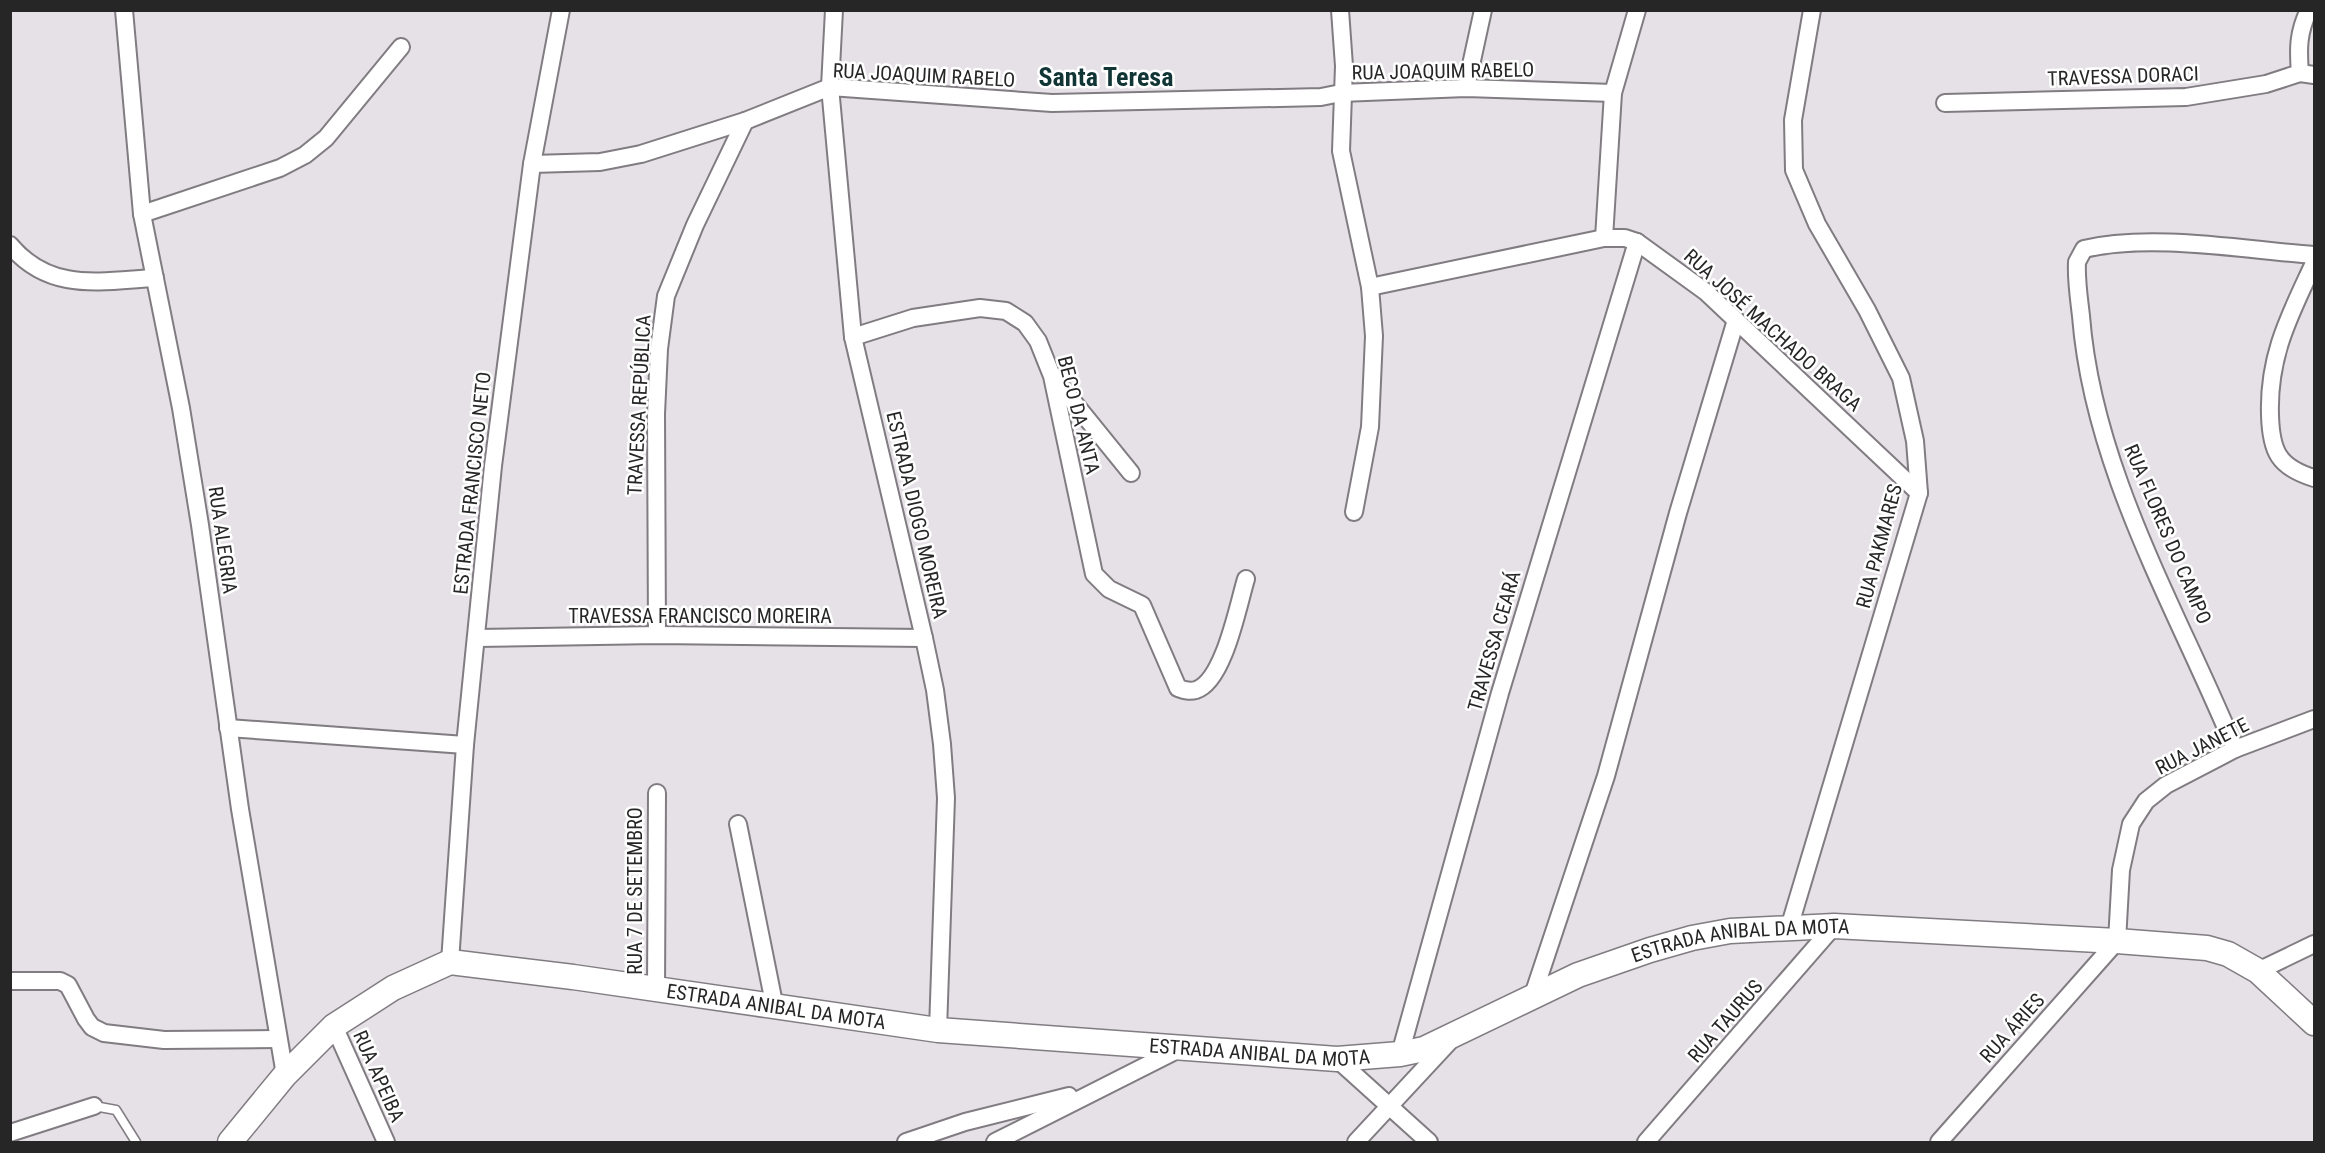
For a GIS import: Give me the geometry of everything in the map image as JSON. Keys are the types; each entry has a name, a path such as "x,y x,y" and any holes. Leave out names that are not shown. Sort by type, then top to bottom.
{"street":[{"name":"RUA ALEGRIA","path":"124,10 142,214 200,525 228,728 277,1039 285,1075"},
{"name":"ESTRADA FRANCISCO NETO","path":"450,962 465,745 493,466 532,164 561,10"},
{"name":"ESTRADA DIOGO MOREIRA","path":"834,10 830,87 854,337 935,690 946,798 938,1030"},
{"path":"1340,10 1344,66 1341,93 1341,152 1370,287 1374,336 1370,427 1364,470 1354,512"},
{"path":"1466,88 1483,10"},
{"path":"1604,238 1613,93 1637,10"},
{"name":"RUA PAKMARES","path":"1789,928 1918,493 1915,441 1901,378 1867,310 1817,224 1794,170 1793,120 1812,10"},
{"path":"2307,74 2300,30 2308,10"},
{"path":"142,214 280,168 305,155 326,138 401,47"},
{"name":"TRAVESSA DORACI","path":"1945,103 2186,97 2266,84 2307,74"},
{"name":"RUA JOAQUIM RABELO","path":"532,164 600,162 641,154 745,121 830,87 1052,103 1321,97 1341,93 1466,88 1613,93"},
{"name":"TRAVESSA REPÚBLICA","path":"657,635 656,414 659,349 666,296 695,225 745,121"},
{"name":"RUA JOSÉ MACHADO BRAGA","path":"1370,287 1604,238 1625,238 1637,242 1706,292 1918,493"},
{"name":"TRAVESSA CEARÁ","path":"1400,1054 1500,693 1637,242"},
{"name":"RUA FLORES DO CAMPO","path":"2235,748 2135,523 2100,424 2084,354 2077,262 2084,249 2102,245 2161,243 2314,255"},
{"path":"10,245 41,270 65,281 155,278"},
{"path":"2314,262 2289,316 2274,357 2269,385 2270,439 2279,459 2296,473 2314,478"},
{"name":"BECO DA ANTA","path":"854,337 913,318 980,308 1006,311 1025,323 1038,341 1052,376 1094,574 1109,589 1142,604 1167,668 1178,688 1188,691 1197,690 1207,682 1220,665 1246,579"},
{"path":"1532,998 1606,776 1678,513 1736,320"},
{"path":"1052,376 1131,473"},
{"name":"TRAVESSA FRANCISCO MOREIRA","path":"477,638 657,635 924,638"},
{"name":"RUA JANETE","path":"2117,941 2121,870 2131,824 2146,801 2166,785 2235,748 2314,719"},
{"path":"228,728 465,745"},
{"name":"RUA 7 DE SETEMBRO","path":"656,990 657,793"},
{"path":"738,824 775,1008"},
{"name":"ESTRADA ANIBAL DA MOTA","path":"450,962 938,1030 1337,1059 1400,1054 1424,1049 1578,975 1692,938 1730,931 1834,926 2207,948 2228,954 2258,971 2314,1023"},
{"name":"RUA TAURUS","path":"1646,1143 1834,926"},
{"name":"RUA ÁRIES","path":"1939,1143 2117,941"},
{"path":"2258,971 2314,944"},
{"path":"230,1143 285,1075 334,1026 393,988 450,962"},
{"path":"10,981 60,981 68,985 86,1019 92,1027 104,1033 164,1040 277,1039"},
{"name":"RUA APEIBA","path":"334,1026 386,1143"},
{"path":"1356,1143 1453,1037"},
{"path":"995,1143 1180,1048"},
{"path":"1337,1059 1429,1143"},
{"path":"906,1143 964,1122 1100,1088"},
{"path":"10,1133 94,1106"}],"lane":[{"path":"94,1106 116,1110 136,1143"}],"district":[{"name":"Santa Teresa","path":"1106,77"}]}
